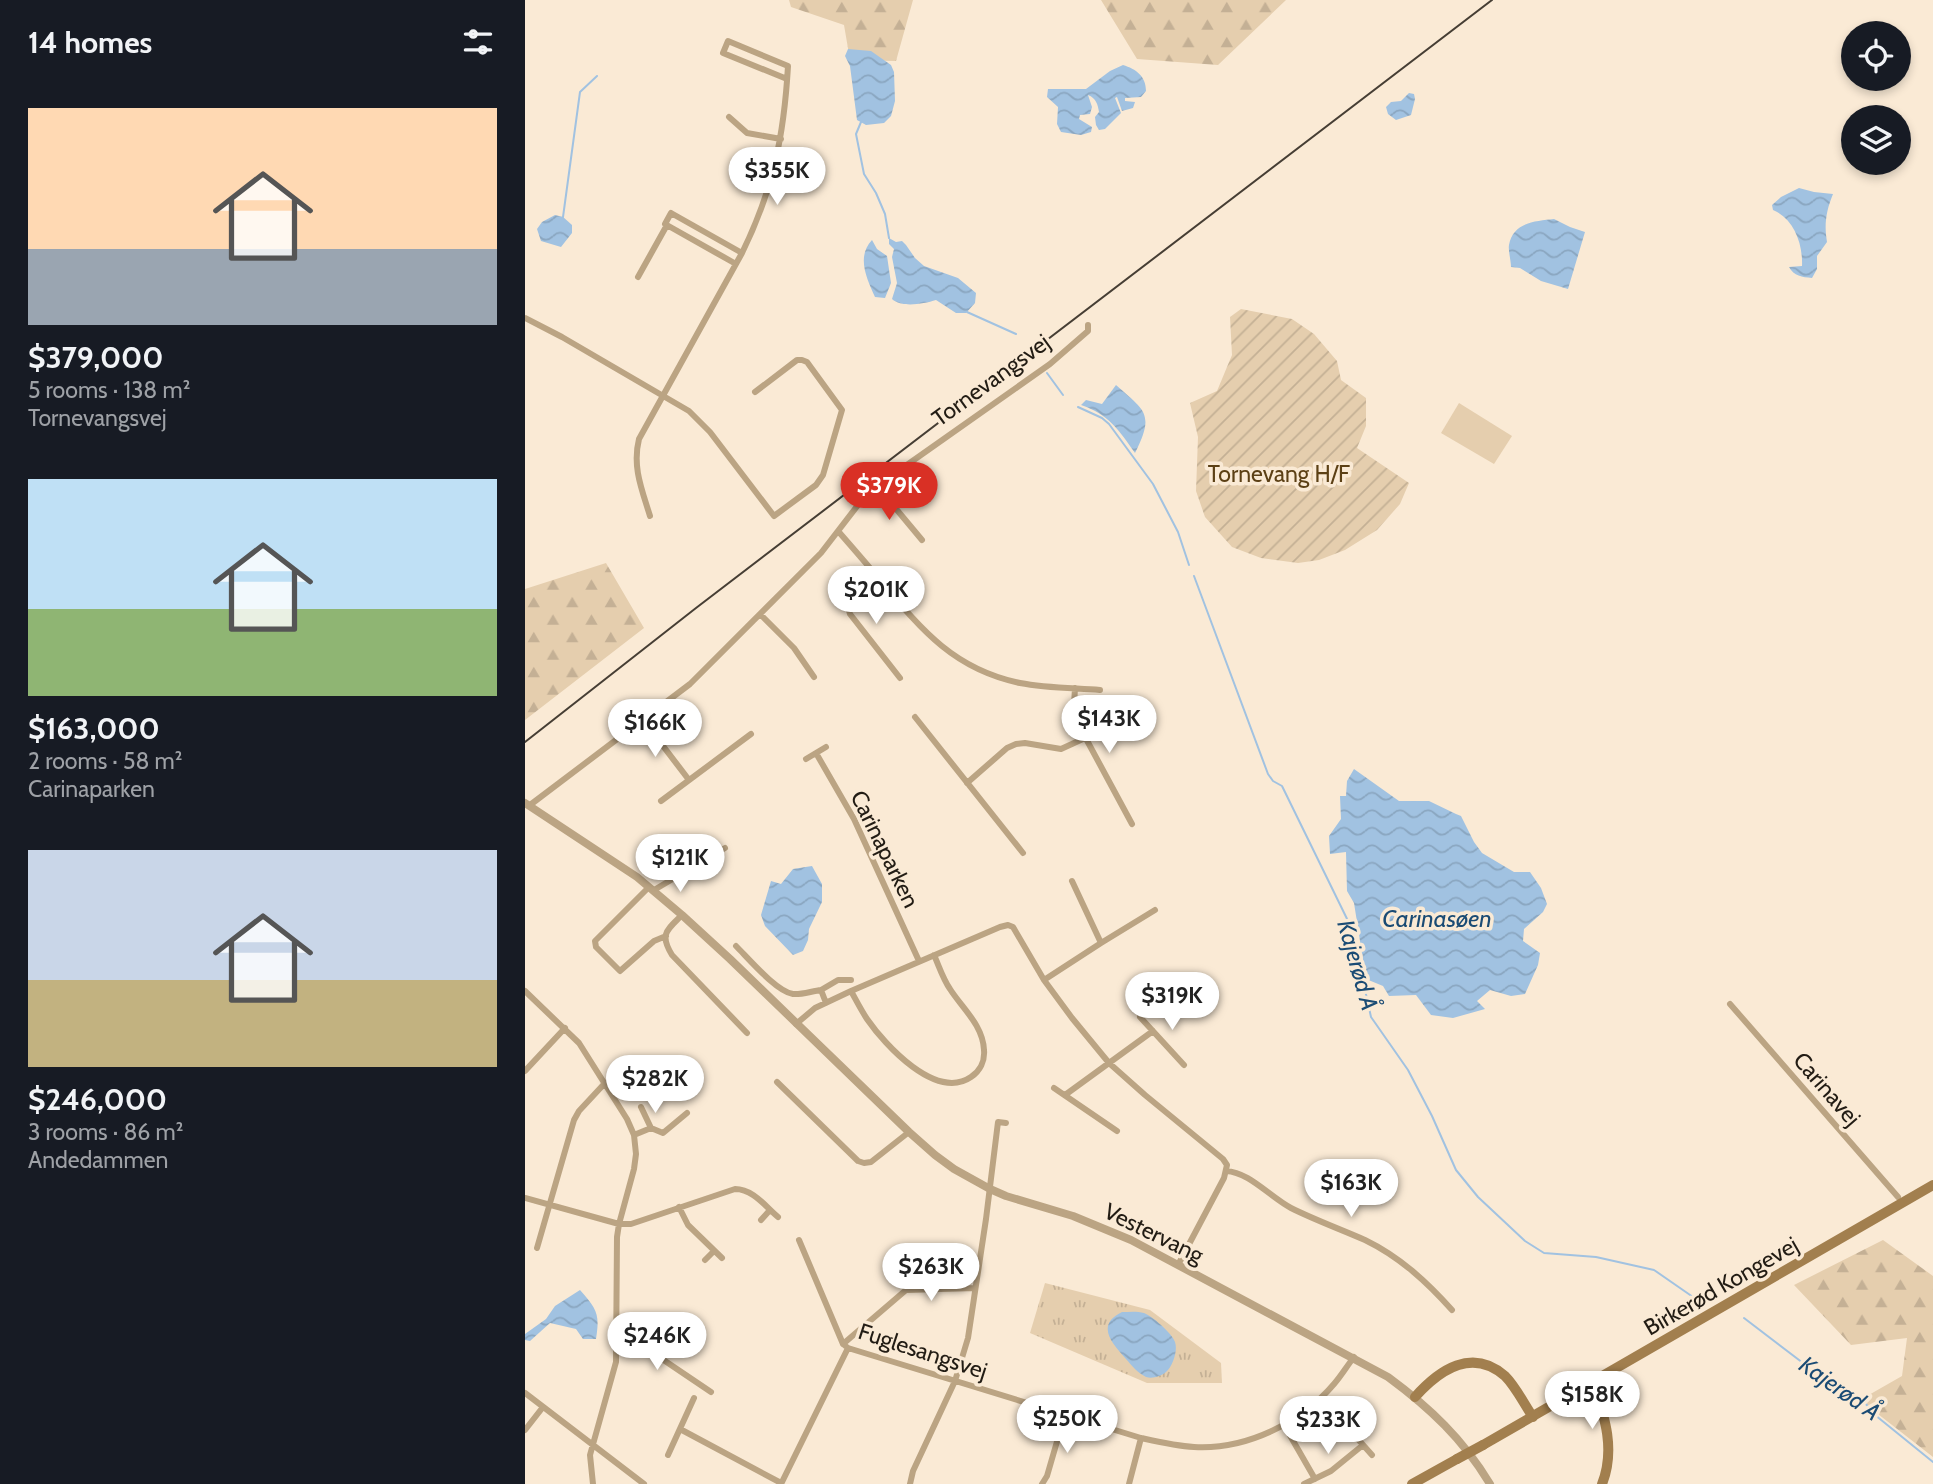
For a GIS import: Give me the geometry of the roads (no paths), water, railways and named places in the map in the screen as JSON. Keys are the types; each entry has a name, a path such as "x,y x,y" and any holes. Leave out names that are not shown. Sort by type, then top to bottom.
{"main road":[{"name":"Birkerød Kongevej","path":"1412,1484 1643,1354 1900,1200 1933,1185"},
{"path":"1415,1397 1446,1369 1458,1364 1483,1365 1495,1369 1505,1377 1533,1417"},
{"path":"1593,1381 1605,1417 1609,1441 1608,1462 1601,1484"}],"street":[{"path":"650,516 636,469 635,454 639,439 743,253 764,203 781,139 787,79 787,66 728,41 723,53 787,79"},
{"path":"729,117 747,133 781,139"},
{"path":"638,277 671,213 743,253"},
{"path":"667,225 736,264"},
{"path":"525,318 689,411 710,432 774,516 816,485 823,475 842,410 807,362 802,360 797,360 755,392"},
{"name":"Tornevangsvej","path":"528,804 644,721 690,684 821,553 858,505 877,486 1050,364 1087,331 1088,325"},
{"path":"877,486 922,540"},
{"path":"838,531 918,625 955,656 975,668 1008,680 1041,686 1100,690"},
{"path":"876,575 850,597 847,607 900,678"},
{"path":"761,615 794,648 814,677"},
{"path":"1075,688 1075,714 1085,738 1132,824"},
{"path":"915,717 1023,853"},
{"path":"644,721 689,780"},
{"path":"661,801 751,734"},
{"path":"967,783 1007,748 1016,744 1061,749 1085,738"},
{"path":"806,759 826,747"},
{"name":"Carinaparken","path":"816,753 857,824 919,961"},
{"name":"Vestervang","path":"528,804 637,877 683,915 935,1156 1006,1196 1073,1216 1131,1240 1388,1377 1442,1420 1490,1484"},
{"path":"666,936 654,941 620,971 596,947 595,941 651,888 725,848"},
{"path":"1072,881 1101,943"},
{"path":"1044,980 1155,910"},
{"path":"683,915 668,929 666,945 672,955 747,1033"},
{"path":"796,1024 815,1008 851,991 1008,925 1016,931 1044,980 1109,1063 1227,1165 1178,1265"},
{"path":"736,946 778,987 788,993 797,995 821,990 838,981 851,980"},
{"path":"851,991 866,1018 908,1064 938,1081 955,1084 968,1079 977,1072 983,1060 981,1037 972,1018 949,988 934,955"},
{"path":"821,990 826,1003"},
{"path":"525,991 579,1043 627,1119 634,1135 634,1169 617,1237 616,1362 590,1455 593,1484"},
{"name":"Carinavej","path":"1730,1004 1900,1200"},
{"path":"1140,1017 1184,1065"},
{"path":"525,1071 565,1028"},
{"path":"1065,1096 1153,1031"},
{"path":"777,1082 858,1161 871,1162 909,1132"},
{"path":"537,1248 574,1120 604,1083"},
{"path":"1054,1088 1117,1131"},
{"path":"641,1107 651,1128 663,1133 687,1114"},
{"path":"910,1484 913,1471 955,1381 968,1338 998,1122 1006,1123"},
{"path":"634,1135 651,1128"},
{"path":"1226,1171 1241,1173 1291,1208 1388,1253 1432,1287 1452,1310"},
{"path":"525,1198 619,1224 631,1224 735,1189 743,1189 778,1217"},
{"path":"679,1207 688,1225 722,1258"},
{"path":"761,1220 770,1210"},
{"name":"Fuglesangsvej","path":"799,1240 845,1346 1170,1445 1226,1445 1253,1438 1284,1425 1311,1406 1334,1384 1354,1357"},
{"path":"705,1260 714,1251"},
{"path":"680,1429 781,1483 845,1346 906,1290 975,1288"},
{"path":"617,1331 711,1392"},
{"path":"525,1393 644,1484"},
{"path":"668,1455 694,1398"},
{"path":"525,1430 543,1407"},
{"path":"1042,1484 1047,1476 1065,1414"},
{"path":"1284,1425 1315,1479"},
{"path":"1129,1484 1141,1437"},
{"path":"1356,1437 1372,1455"},
{"path":"1304,1484 1331,1471 1363,1445"}],"water":[{"path":"848,49 871,51 891,65 894,72 895,101 891,116 884,123 866,125 857,120 850,66 845,56"},
{"path":"1123,65 1139,74 1146,86 1141,97 1125,98 1125,101 1135,102 1133,108 1122,111 1117,97 1115,98 1121,113 1105,129 1099,130 1095,117 1099,112 1098,107 1095,100 1088,95 1092,107 1090,114 1080,115 1079,119 1092,127 1091,132 1081,135 1061,132 1057,124 1058,107 1047,97 1048,89 1086,89"},
{"path":"1409,93 1414,94 1415,99 1411,115 1396,120 1388,114 1386,107 1391,102 1401,101"},
{"path":"1799,188 1833,194 1826,218 1827,242 1817,256 1817,269 1812,278 1796,274 1789,267 1802,266 1799,241 1787,219 1773,210 1772,205"},
{"path":"555,215 563,217 572,225 572,233 561,247 541,241 537,229 542,222"},
{"path":"1554,219 1585,232 1568,289 1541,281 1520,268 1511,267 1509,245 1515,232 1526,224"},
{"path":"889,238 896,242 902,241 924,266 958,278 976,293 975,303 966,313 956,313 936,300 907,304 892,299 897,283 892,257 894,249 889,244"},
{"path":"872,240 877,249 887,256 891,283 885,298 875,297 865,268 865,254"},
{"path":"1116,385 1144,414 1145,429 1135,453 1112,424 1099,413 1081,405 1086,400 1102,404"},
{"name":"Carinasøen","path":"1354,769 1399,801 1429,801 1461,816 1482,853 1514,872 1530,872 1541,888 1547,904 1543,912 1524,929 1523,941 1540,953 1538,965 1525,994 1511,996 1490,990 1477,1001 1485,1009 1453,1018 1431,1015 1416,995 1389,996 1383,986 1366,979 1354,903 1347,891 1346,852 1330,854 1329,836 1341,819 1340,796 1346,796 1347,781"},
{"path":"812,866 822,884 822,902 809,929 803,951 793,955 765,926 761,915 771,881 781,884 793,869"},
{"path":"580,1290 596,1312 596,1339 583,1339 576,1329 550,1323 530,1341 525,1340 525,1334 546,1319 555,1306"},
{"path":"1122,1312 1148,1315 1173,1338 1176,1345 1174,1358 1164,1373 1146,1377 1135,1369 1111,1341 1109,1323"}],"waterway":[{"path":"563,217 580,92 597,76"},
{"path":"861,122 856,134 864,174 885,214 889,238"},
{"name":"Kajerød Å","path":"967,312 1016,334"},
{"name":"Kajerød Å","path":"1047,373 1063,395"},
{"name":"Kajerød Å","path":"1078,407 1109,424 1153,484 1178,532 1189,565"},
{"name":"Kajerød Å","path":"1194,576 1268,774 1282,786 1351,927 1371,1017 1408,1070 1456,1170 1478,1197 1525,1241 1544,1253 1596,1257 1654,1270 1693,1297"},
{"name":"Kajerød Å","path":"1744,1318 1824,1379 1861,1398 1875,1415 1933,1462"}],"tram line":[{"path":"525,742 696,608 1492,0"}],"park label":[{"name":"Tornevang H/F","path":"1279,474"}]}
